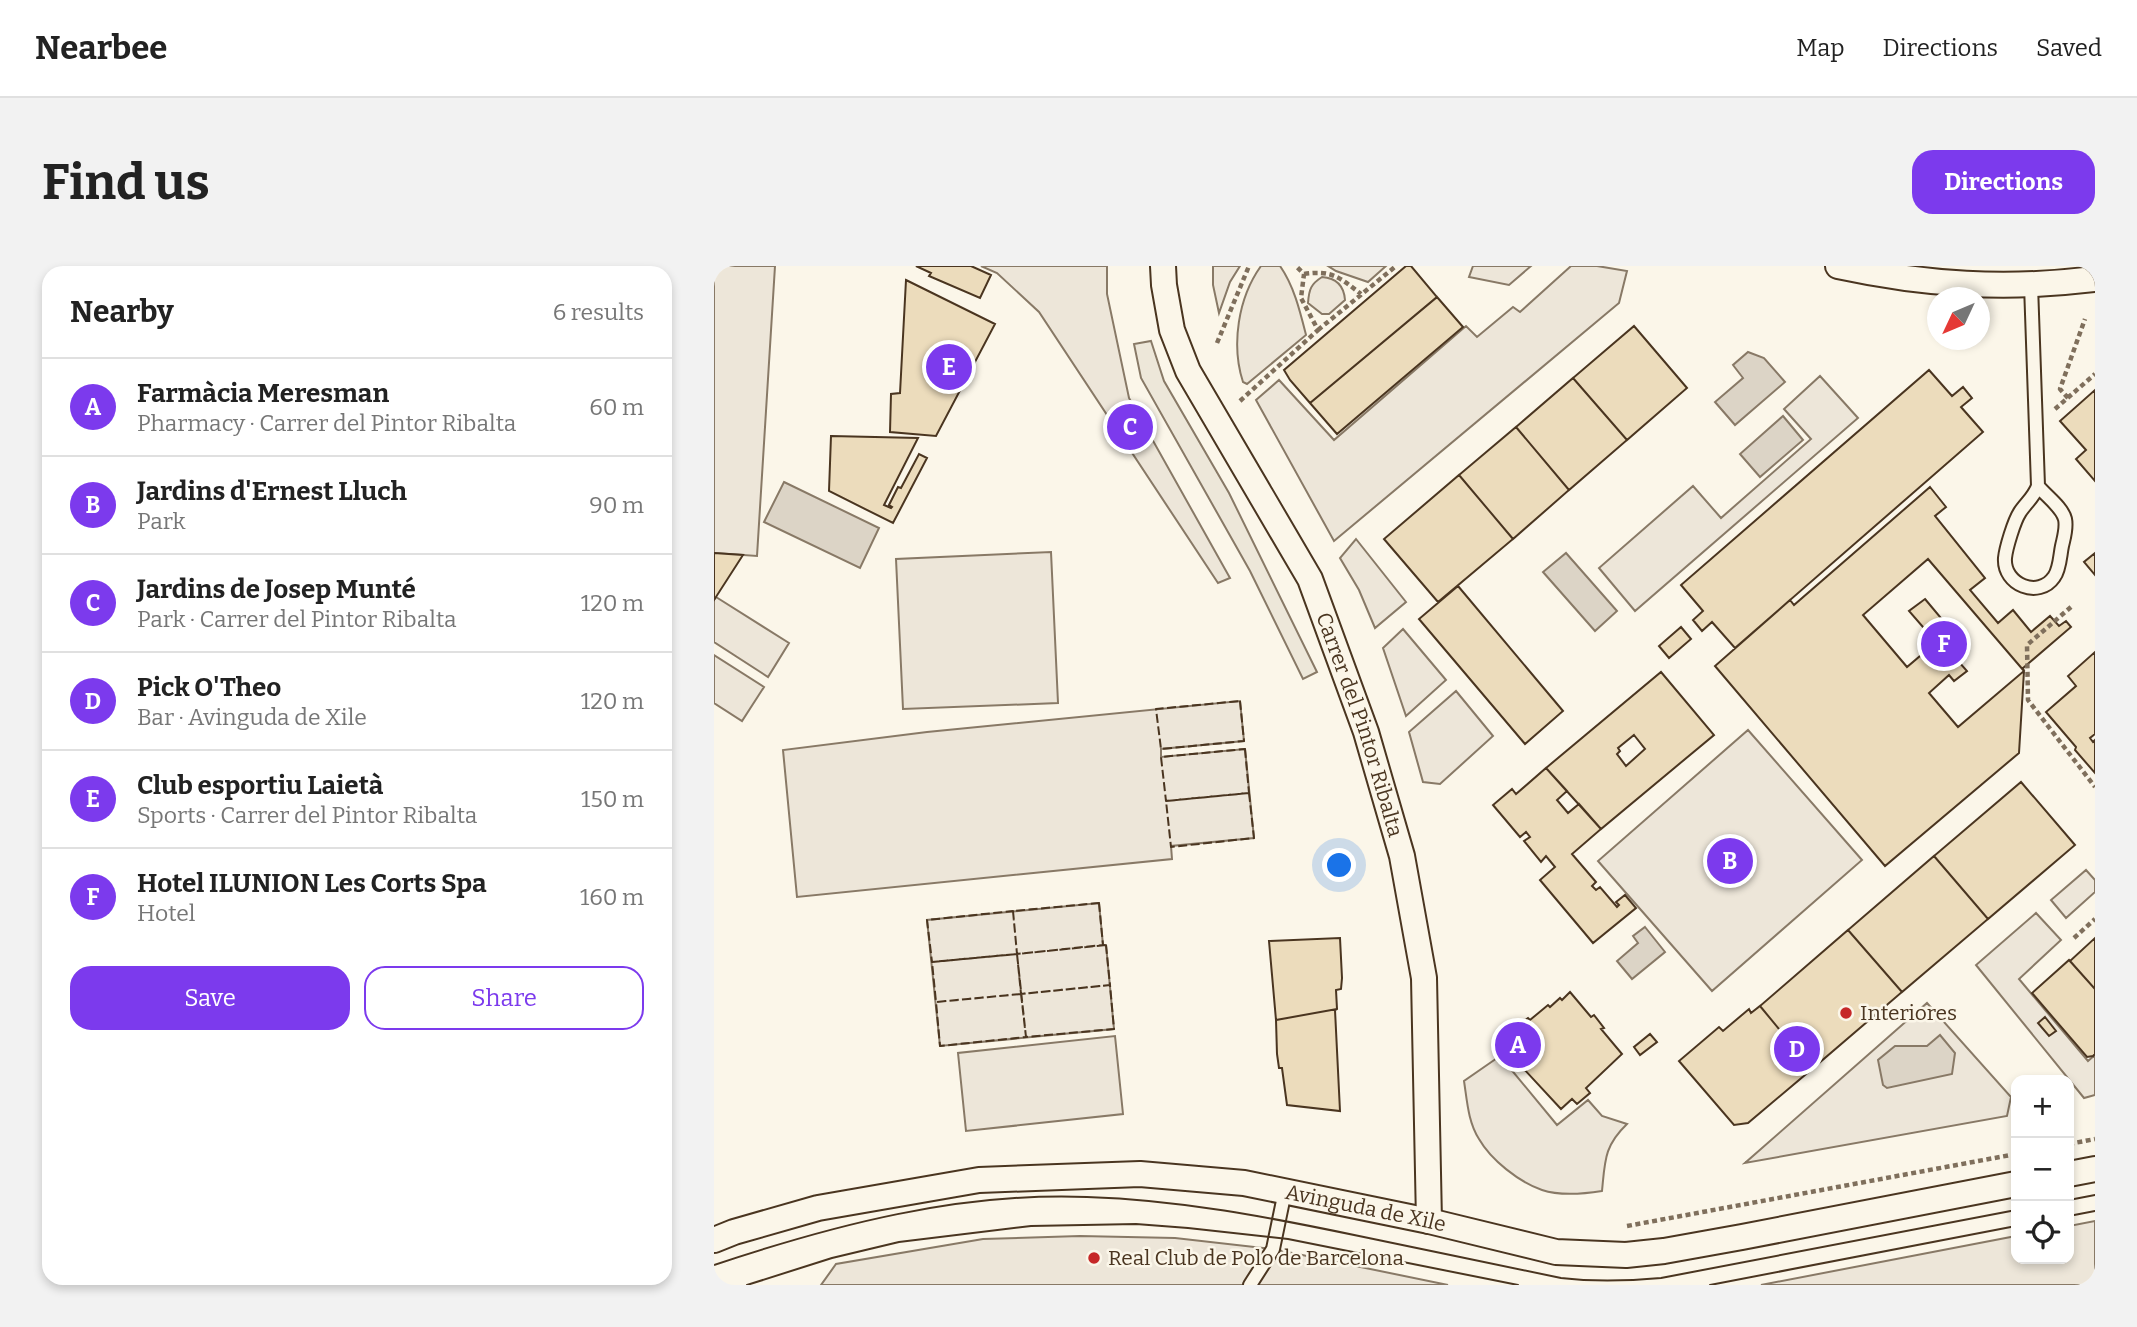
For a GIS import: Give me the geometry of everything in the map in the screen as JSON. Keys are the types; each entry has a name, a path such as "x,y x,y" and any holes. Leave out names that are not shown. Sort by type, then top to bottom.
{"street":[{"name":"Carrer del Pintor Ribalta","path":"1163,266 1172,330 1188,371 1310,579 1366,732 1402,856 1424,978 1429,1221"},
{"path":"1838,266 1948,284 2031,285 2095,279"},
{"path":"2074,1173 2095,1168"},
{"name":"Avinguda de Xile","path":"714,1240 818,1208 979,1180 1140,1174 1244,1183 1429,1221 1556,1252 1626,1255 1729,1240 2011,1185"}],"lane":[{"path":"2031,285 2038,486 2035,495 2017,516 2005,556 2009,575 2019,584 2028,587 2046,584 2056,575 2066,529 2062,513 2038,486"},
{"path":"1250,1285 1273,1250 1285,1191"}],"path":[{"path":"1217,343 1249,266"},
{"path":"1296,266 1304,274"},
{"path":"1240,401 1318,330 1396,266"},
{"path":"1304,274 1323,272 1340,278 1361,294"},
{"path":"1304,274 1301,298 1318,330"},
{"path":"2068,398 2060,390 2085,319"},
{"path":"2036,426 2095,374"},
{"path":"2071,607 2027,645 2028,700 2095,787"},
{"path":"2074,938 2095,919"},
{"path":"2074,1143 2095,1139"}],"shaded area":[{"path":"714,266 775,266 757,556 714,553"},
{"path":"981,266 1107,266 1107,294 1129,398 1230,578 1218,583 1039,312 997,273"},
{"path":"1213,266 1240,266 1230,282 1219,313 1213,285"},
{"path":"1261,266 1280,266 1293,290 1306,335 1247,384 1243,382 1239,368 1237,337 1247,292"},
{"path":"1328,266 1386,266 1368,282"},
{"path":"1473,266 1531,266 1509,285 1469,277"},
{"path":"1571,266 1597,266 1627,271 1619,303 1334,541 1256,400 1279,380 1334,440 1466,326 1477,337 1513,307 1520,312"},
{"path":"1322,277 1335,281 1341,287 1345,300 1329,314 1322,314 1308,303 1311,287"},
{"path":"1151,341 1164,381 1229,493 1317,672 1303,679 1250,571 1141,378 1134,344"},
{"path":"1748,352 1764,358 1785,382 1735,425 1715,402 1743,378 1733,365"},
{"path":"1820,376 1858,418 1635,611 1599,568 1693,486 1721,518 1811,439 1784,409"},
{"path":"1783,416 1803,440 1760,477 1740,454"},
{"path":"784,482 879,528 860,568 764,522"},
{"path":"1356,539 1406,602 1375,628 1359,590 1340,558"},
{"path":"1051,552 1058,703 903,709 896,559"},
{"path":"1566,553 1617,611 1595,631 1543,572"},
{"path":"716,597 789,643 768,677 714,642"},
{"path":"1403,629 1446,680 1406,716 1383,648"},
{"path":"714,655 764,687 742,721 714,703"},
{"path":"1456,691 1493,736 1440,784 1423,782 1409,732"},
{"path":"1240,701 1244,741 1161,749 1161,757 1245,749 1254,838 1171,846 1172,859 797,897 783,750 927,732"},
{"path":"1748,730 1862,860 1712,991 1598,861"},
{"path":"2086,870 2095,880 2095,892 2066,918 2051,900"},
{"path":"1099,903 1114,1029 940,1046 927,920"},
{"path":"2036,913 2061,940 2019,979 2088,1061 2095,1055 2095,1095 2084,1098 2074,1086 2074,1075 2065,1075 1976,965"},
{"path":"1645,927 1665,952 1632,979 1617,961 1638,943 1633,936"},
{"path":"1927,1003 2011,1097 2007,1116 1745,1163"},
{"path":"1940,1035 1955,1053 1952,1074 1887,1088 1883,1085 1878,1060 1895,1046 1927,1046"},
{"path":"1115,1036 1123,1114 966,1131 958,1053"},
{"path":"1500,1056 1557,1125 1588,1100 1602,1116 1627,1124 1610,1147 1605,1162 1602,1191 1572,1194 1542,1190 1524,1182 1506,1169 1484,1147 1470,1118 1464,1081"},
{"path":"2095,1221 2095,1285 1761,1285 2011,1237 2011,1264 2074,1264 2074,1225"},
{"name":"Real Club de Polo de Barcelona","path":"1080,1236 1175,1238 1273,1249 1448,1285 821,1285 836,1264 983,1239"}],"building":[{"path":"916,266 971,266 991,275 980,298 929,276 931,273"},
{"path":"1406,266 1411,266 1437,297 1310,403 1284,370"},
{"path":"906,280 995,324 936,436 890,432 891,394 900,393"},
{"path":"1437,297 1463,327 1337,434 1310,403"},
{"path":"1634,326 1687,388 1627,440 1573,378"},
{"path":"1929,370 1952,396 1963,387 1972,398 1961,407 1983,432 1735,648 1712,622 1702,631 1693,620 1703,611 1681,585"},
{"path":"1573,378 1627,440 1569,490 1516,427"},
{"path":"2095,390 2095,481 2076,459 2086,450 2060,421"},
{"path":"1516,427 1569,490 1513,539 1459,475"},
{"path":"831,436 918,438 884,505 892,507 889,505 898,487 901,488 919,454 927,458 893,523 829,491"},
{"path":"1459,475 1513,539 1438,602 1384,539"},
{"path":"1930,487 1946,507 1935,516 1985,578 1970,590 1998,623 2013,610 2031,632 2050,616 2059,626 2066,621 2071,627 2023,668 2019,753 1885,866 1715,666 1790,600 1794,605"},
{"path":"714,553 743,555 714,600"},
{"path":"2095,553 2095,575 2084,562"},
{"path":"1928,559 2024,671 1958,727 1929,693 1949,675 1954,681 1967,671 1951,653 1944,659 1933,645 1907,667 1863,615","holes":["1925,599 1951,630 1936,642 1909,611"]},
{"path":"1458,586 1563,711 1525,744 1419,619"},
{"path":"1681,627 1691,639 1669,658 1659,646"},
{"path":"2095,652 2095,734 2090,738 2093,742 2095,740 2095,773 2046,712 2076,686 2068,676"},
{"path":"1661,672 1714,735 1601,829 1546,768","holes":["1634,735 1645,749 1626,766 1617,754 1620,751 1618,748"]},
{"path":"1546,768 1567,791 1557,800 1568,813 1579,804 1601,829 1572,854 1596,882 1592,886 1596,890 1600,887 1617,907 1619,905 1616,902 1625,895 1636,908 1593,943 1540,880 1555,867 1546,856 1541,862 1524,841 1530,837 1526,832 1520,837 1493,805 1512,789 1516,794"},
{"path":"2021,782 2075,845 1988,919 1934,856"},
{"path":"1934,856 1988,919 1902,992 1848,930"},
{"path":"1848,930 1902,992 1812,1069 1760,1006"},
{"path":"1340,938 1342,978 1341,989 1336,990 1337,1009 1276,1020 1269,941"},
{"path":"2095,938 2095,989 2070,961"},
{"path":"2069,960 2095,989 2093,1056 2087,1057 2032,993"},
{"path":"1570,992 1591,1017 1594,1015 1604,1028 1601,1029 1622,1054 1586,1088 1590,1093 1577,1104 1572,1099 1561,1109 1522,1067 1524,1066 1507,1042 1519,1034 1514,1029 1548,1005 1550,1007 1560,998 1562,1000"},
{"path":"1760,1006 1812,1069 1748,1123 1734,1125 1679,1061 1719,1027 1723,1031 1749,1009 1751,1013"},
{"path":"1337,1009 1340,1111 1287,1105 1282,1068 1279,1068 1277,1054 1276,1020"},
{"path":"2045,1017 2056,1031 2049,1036 2038,1023"},
{"path":"1650,1034 1657,1042 1640,1055 1634,1047"}],"tram line":[{"path":"2074,1199 2095,1195"},
{"path":"714,1265 805,1237 898,1214 992,1200 1039,1197 1122,1199 1224,1210 1561,1278 1599,1281 1661,1278 2011,1211"},
{"path":"2074,1215 2095,1211"},
{"path":"747,1285 832,1258 899,1242 1031,1226 1136,1224 1288,1239 1518,1285"},
{"path":"1710,1285 2011,1227"}],"fence":[{"path":"1240,701 1244,741 1161,749 1156,709 1240,701"},
{"path":"1245,749 1249,793 1166,801 1161,757 1245,749"},
{"path":"1249,793 1254,838 1171,847 1166,801 1249,793"},
{"path":"1099,903 1103,945 1017,954 1013,911 1099,903"},
{"path":"1013,911 1017,954 932,962 927,920 1013,911"},
{"path":"1106,945 1110,985 1021,994 1017,954 1106,945"},
{"path":"1021,994 936,1002 932,962 1017,954 1026,1037 1114,1029 1110,985 1021,994"},
{"path":"1021,994 1026,1037 940,1046 936,1002 1021,994"}],"place":[{"name":"Club esportiu Laietà","path":"949,367"},
{"name":"Jardins de Josep Munté","path":"1130,427"},
{"name":"Hotel ILUNION Les Corts Spa","path":"1944,644"},
{"name":"Jardins d'Ernest Lluch","path":"1730,861"},
{"name":"Interiores","path":"1846,1013"},
{"name":"Farmàcia Meresman","path":"1518,1045"},
{"name":"Pick O'Theo","path":"1797,1049"},
{"name":"Real Club de Polo de Barcelona","path":"1094,1258"}]}
